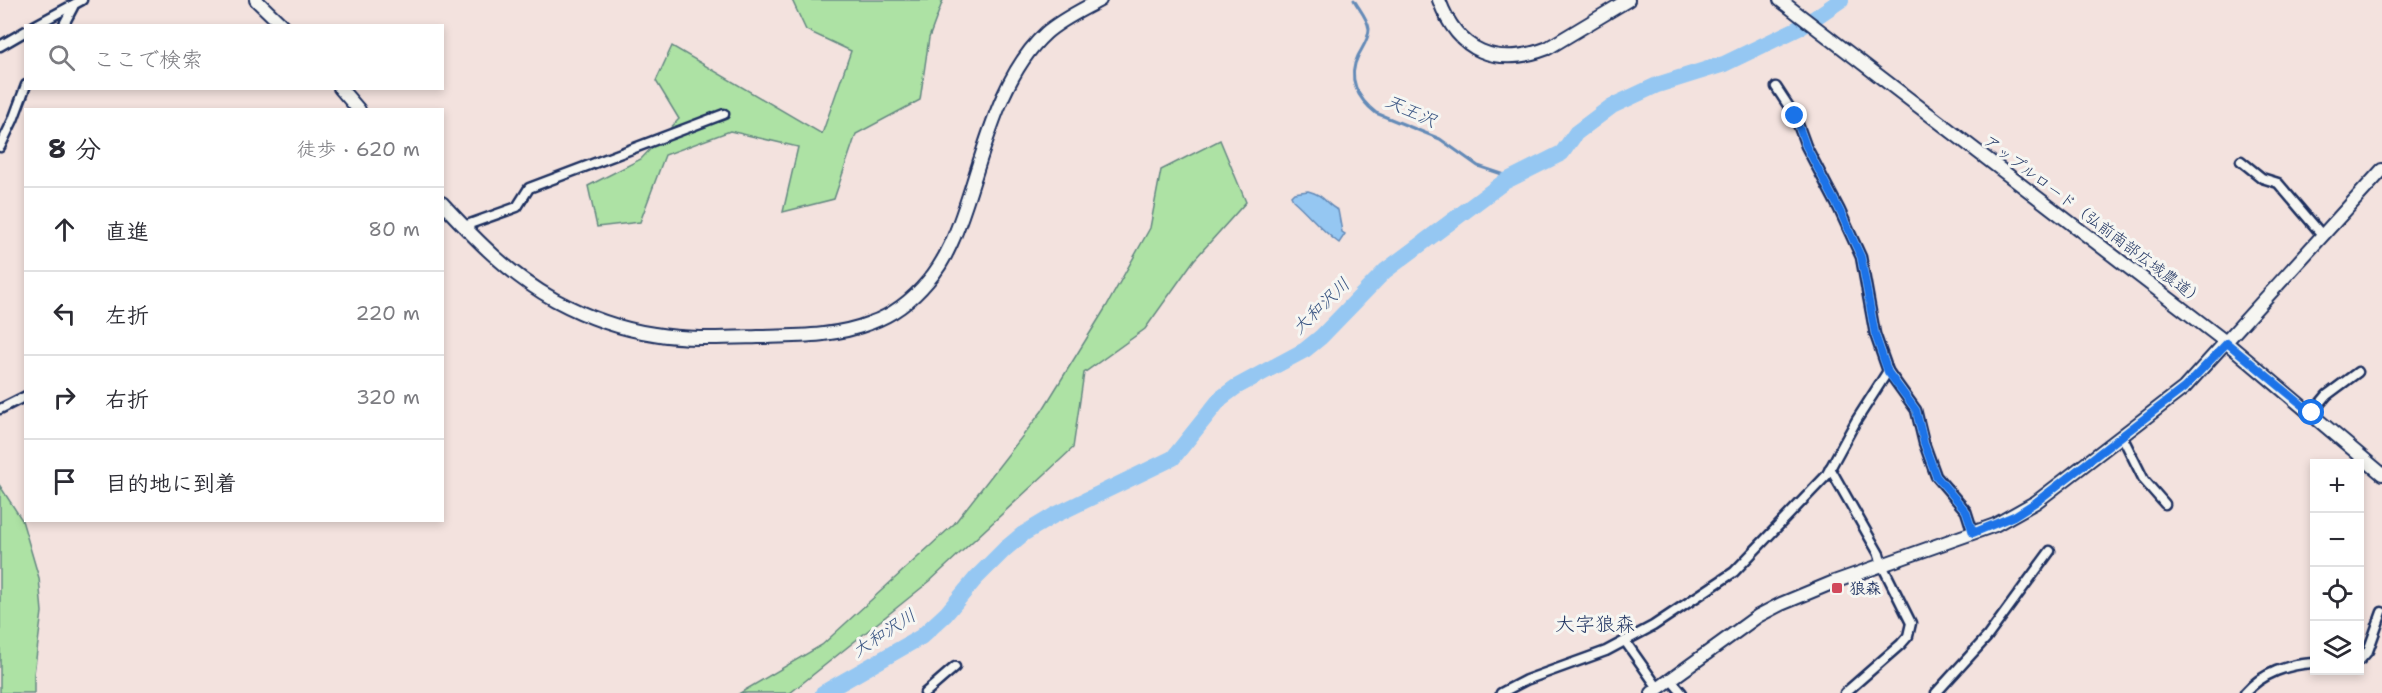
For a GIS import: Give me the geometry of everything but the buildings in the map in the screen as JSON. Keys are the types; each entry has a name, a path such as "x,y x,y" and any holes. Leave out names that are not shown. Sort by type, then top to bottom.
{"street":[{"path":"38,24 73,7 82,0"},
{"path":"256,0 281,24"},
{"path":"444,205 502,265 555,300 600,319 654,334 713,338 782,337 852,329 872,323 891,314 909,301 939,267 956,231 1002,97 1019,64 1046,33 1100,0"},
{"path":"1440,0 1452,29 1463,40 1488,54 1503,57 1533,54 1548,48 1628,0"},
{"name":"アップルロード（弘前南部広域農道）","path":"1780,0 2227,343 2382,474"},
{"path":"64,24 73,7"},
{"path":"0,46 24,32"},
{"path":"1776,87 1795,116 1806,146 1861,257 1875,334 1888,372 1916,410 1924,443 1936,476 1966,511 1973,533"},
{"path":"0,147 24,90"},
{"path":"342,90 357,108"},
{"path":"464,226 517,207 529,188 724,114"},
{"path":"2241,161 2262,178 2278,183 2323,236"},
{"path":"1626,641 1655,691 1758,616 1781,604 1995,525 2025,509 2184,388 2382,170"},
{"path":"1501,693 1526,680 1585,660 1626,641 1653,626 1734,572 1826,476 1888,372"},
{"path":"2312,413 2327,395 2358,372"},
{"path":"0,409 24,397"},
{"path":"2122,436 2144,480 2164,504"},
{"path":"1830,468 1879,554 1882,565 1911,623 1911,628 1901,644 1845,693"},
{"path":"1936,693 1987,637 2050,551"},
{"path":"2364,656 2368,651 2382,612"},
{"path":"2245,693 2264,676 2286,668 2310,664"},
{"path":"925,693 955,667"},
{"path":"1671,680 1682,693"}],"green space":[{"path":"792,0 943,0 929,38 920,100 856,134 834,199 783,212 798,147 730,131 665,155 640,222 597,227 588,186 641,159 679,119 656,81 672,46 822,134 851,51 806,30"},
{"path":"1220,140 1246,202 1194,260 1145,329 1084,373 1073,448 930,581 790,693 740,693 822,645 954,524 1042,411 1106,307 1150,228 1161,170"},
{"path":"0,486 22,520 39,578 42,612 34,674 34,693 0,693"}],"water":[{"path":"1308,191 1318,195 1338,210 1342,232 1345,234 1339,243 1321,228 1291,196 1294,193"}],"waterway":[{"name":"天王沢","path":"1354,0 1369,29 1367,40 1355,64 1354,80 1359,94 1369,107 1376,113 1440,139 1478,166 1514,178"},
{"name":"大和沢川","path":"823,693 921,637 946,614 976,578 1023,534 1053,516 1173,458 1221,398 1236,387 1305,350 1321,337 1385,271 1504,182 1562,153 1576,133 1612,106 1657,85 1724,64 1803,26 1841,0"}],"place":[{"name":"狼森","path":"1837,588"}],"district":[{"name":"大字狼森","path":"1595,624"}],"route":[{"path":"1795,116 1806,146 1861,257 1875,334 1888,372 1916,410 1924,443 1936,476 1966,511 1973,533 2014,516 2036,502 2184,388 2227,343 2312,413"}]}
